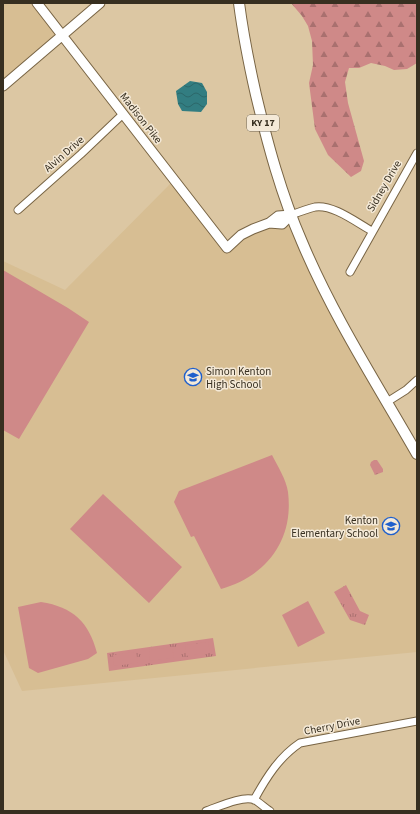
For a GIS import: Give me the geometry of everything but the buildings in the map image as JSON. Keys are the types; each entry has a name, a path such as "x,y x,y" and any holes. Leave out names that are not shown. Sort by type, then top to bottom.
{"main road":[{"name":"KY 17","path":"238,3 247,53 266,136 291,215 305,249 332,306 417,454"}],"street":[{"name":"Madison Pike","path":"37,3 227,248"},
{"path":"3,86 100,3"},
{"name":"Alvin Drive","path":"18,210 123,114"},
{"name":"Sidney Drive","path":"350,272 417,153"},
{"name":"Sidney Drive","path":"227,248 241,235 269,223 278,216 291,215 316,207 333,209 372,231"},
{"path":"387,402 406,390 417,380"},
{"name":"Cherry Drive","path":"254,800 264,782 285,755 300,743 417,721"},
{"path":"206,811 241,799 254,800 270,811"}],"shaded area":[{"path":"3,3 36,3 63,36 3,86"},
{"path":"174,180 227,248 241,235 291,215 302,242 417,454 417,652 22,691 3,650 3,261 65,290"}],"green space":[{"path":"291,3 417,3 417,63 407,69 394,70 385,66 371,63 359,68 349,68 345,82 348,103 364,161 361,171 351,177 328,155 315,129 309,83 313,65 312,41 308,26"},
{"path":"3,270 89,322 19,439 3,430"},
{"path":"272,455 284,478 288,492 289,510 281,541 274,554 264,566 237,583 221,589 194,536 191,537 174,502 179,491"},
{"path":"374,460 377,460 383,469 383,472 375,475 370,465"},
{"path":"103,494 182,567 149,603 70,529"},
{"path":"346,585 360,611 369,615 365,625 350,620 334,592"},
{"path":"308,601 325,633 298,647 282,615"},
{"path":"41,602 62,608 71,612 78,618 94,642 97,653 88,659 38,673 29,668 18,607"},
{"path":"213,638 216,656 109,671 107,653"},
{"path":"208,642 210,653 186,656 185,645"},
{"path":"172,647 174,658 150,661 149,650"},
{"path":"136,652 138,663 114,666 113,655"}],"water":[{"path":"190,81 202,83 207,92 207,104 201,112 182,111 178,104 176,91"}],"place":[{"name":"Simon Kenton High School","path":"193,377"},
{"name":"Kenton Elementary School","path":"391,526"}]}
